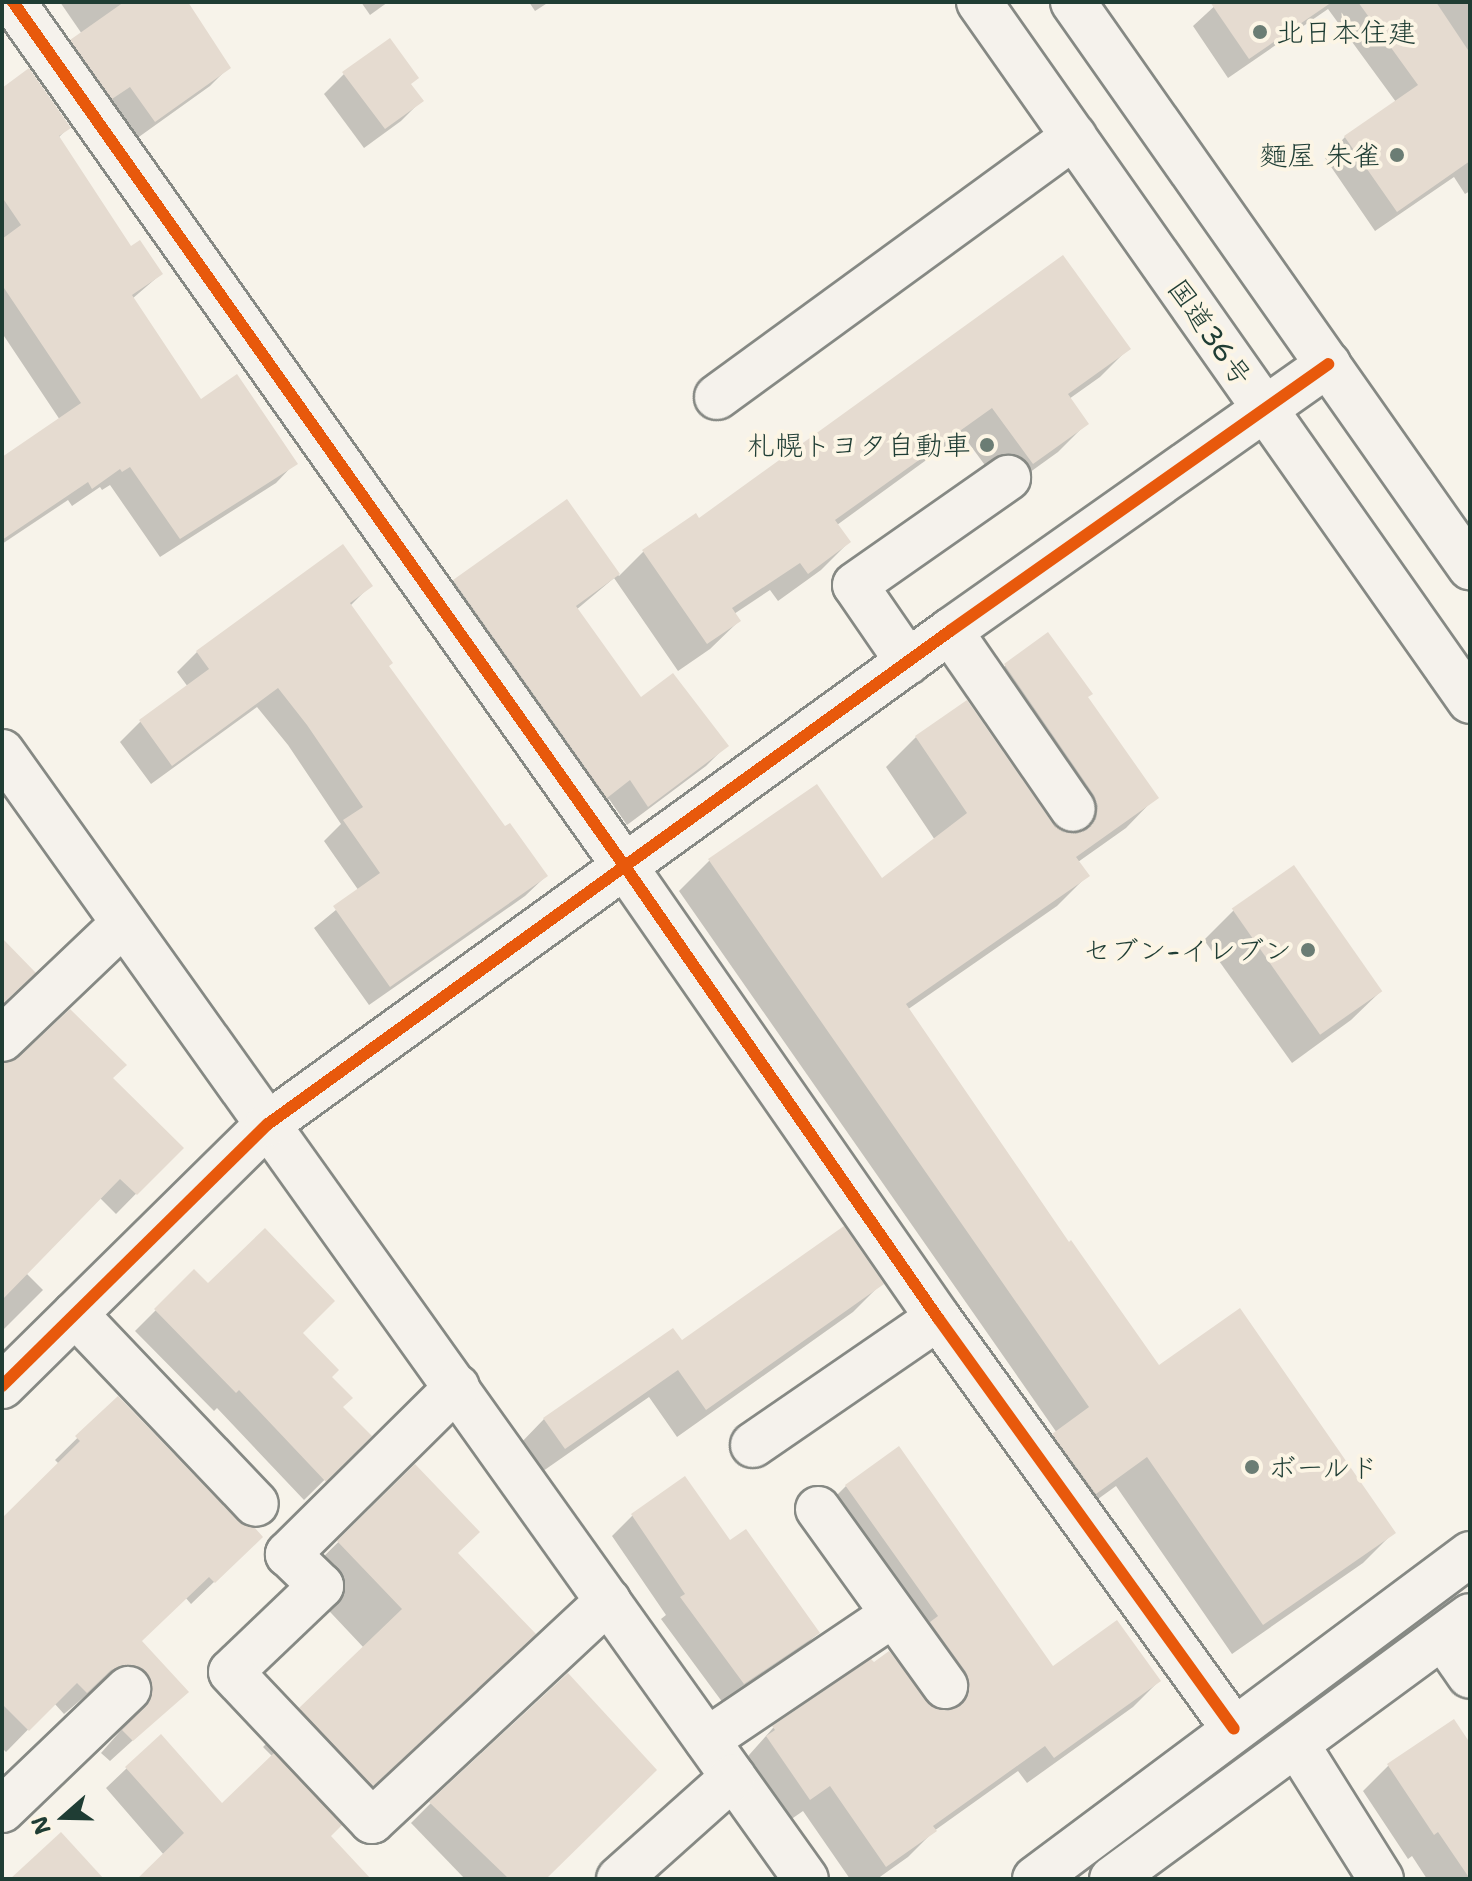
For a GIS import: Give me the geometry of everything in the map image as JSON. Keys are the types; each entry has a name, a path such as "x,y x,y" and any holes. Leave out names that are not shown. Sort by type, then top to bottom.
{"main road":[{"name":"国道36号","path":"979,2 1470,701"},
{"path":"1074,2 1470,567"},
{"path":"24,16 626,868 938,1318 1234,1729"},
{"path":"717,397 1074,137"},
{"path":"2,1386 268,1124 950,631 1328,364"},
{"path":"908,662 855,585 1008,478"},
{"path":"950,631 1073,809"},
{"path":"2,752 806,1879"},
{"path":"2,1039 124,923"},
{"path":"75,1314 256,1504"},
{"path":"753,1445 938,1318"},
{"path":"457,1387 288,1554 321,1586 231,1672 372,1821 608,1601"},
{"path":"818,1509 945,1686"},
{"path":"1035,1879 1470,1554"},
{"path":"707,1740 892,1615"},
{"path":"1112,1879 1456,1626 1470,1676"},
{"path":"2,1810 128,1689"},
{"path":"1297,1745 1381,1879"},
{"path":"619,1879 733,1777"}],"building":[{"path":"124,2 188,2 231,68 155,122 130,87 112,99 70,40"},
{"name":"北日本住建","path":"1210,2 1332,2 1249,59"},
{"path":"1358,2 1436,2 1470,53 1470,161 1397,212 1344,136 1418,85"},
{"path":"390,38 419,78 411,84 424,101 385,129 342,72"},
{"path":"29,68 71,128 59,136 131,246 140,240 163,274 132,295 201,399 237,374 298,464 180,539 130,467 122,472 120,469 92,489 88,482 2,540 2,457 81,403 2,285 2,239 21,225 2,197 2,88"},
{"path":"1063,255 1131,349 1068,394 1089,424 1033,464 992,408 835,520 851,542 808,574 800,563 732,608 741,621 707,644 642,550 696,513 699,518"},
{"path":"567,499 620,574 576,606 641,697 673,673 729,746 648,807 630,780 607,798 453,580"},
{"path":"343,544 373,586 350,603 393,663 389,666 505,826 510,823 548,876 390,987 333,906 380,873 343,820 363,807 278,688 172,766 139,720 209,669 196,651"},
{"path":"1048,632 1093,694 1088,697 1159,798 1076,857 1090,876 906,1004 1069,1242 1071,1240 1159,1365 1240,1308 1396,1533 1263,1625 1147,1457 1096,1494 1052,1434 1089,1407 708,859 817,784 882,878 967,813 915,736 967,700 1053,824 1063,832 1076,834 1087,830 1096,819 1098,806 1094,795 1004,664"},
{"name":"セブン-イレブン","path":"1294,865 1382,991 1320,1035 1232,909"},
{"path":"2,938 36,973 2,1004"},
{"path":"70,1009 127,1065 113,1078 184,1148 137,1195 120,1179 2,1300 2,1063 19,1057"},
{"path":"844,1226 884,1284 706,1410 678,1370 565,1449 543,1418 673,1328 682,1340"},
{"path":"265,1228 335,1301 303,1333 339,1370 332,1377 353,1398 343,1407 372,1436 326,1482 239,1390 236,1393 154,1309 194,1269 208,1283"},
{"path":"118,1396 238,1521 255,1528 263,1537 215,1583 209,1577 142,1641 189,1692 133,1741 122,1730 146,1706 152,1695 152,1684 146,1672 134,1665 111,1670 87,1693 77,1683 29,1731 2,1704 2,1518 80,1441 75,1436"},
{"path":"899,1446 1053,1666 1117,1620 1161,1681 1054,1758 1045,1746 933,1826 937,1831 886,1867 830,1786 810,1800 766,1736 775,1730 772,1726 871,1659 874,1662 889,1651 934,1708 948,1711 960,1706 967,1697 970,1684 966,1672 930,1622 938,1616 845,1485"},
{"path":"415,1464 480,1532 458,1553 536,1634 373,1786 299,1708 402,1609 337,1541"},
{"path":"685,1476 730,1540 746,1529 820,1633 744,1684 680,1597 685,1594 631,1514"},
{"path":"568,1673 657,1770 546,1879 509,1879 429,1802"},
{"path":"1454,1719 1470,1743 1470,1879 1438,1832 1434,1835 1387,1764"},
{"path":"161,1734 222,1803 274,1753 342,1825 331,1836 371,1879 137,1879 184,1833 125,1767"},
{"path":"61,1832 104,1879 10,1879"}],"cycle path":[{"path":"13,2 626,868 938,1318 1234,1729"},
{"path":"2,1386 268,1124 950,631 1328,364"}],"place":[{"name":"北日本住建","path":"1260,32"},
{"name":"麵屋 朱雀","path":"1397,155"},
{"name":"札幌トヨタ自動車","path":"987,445"},
{"name":"セブン-イレブン","path":"1308,950"},
{"name":"ボールド","path":"1252,1467"}]}
